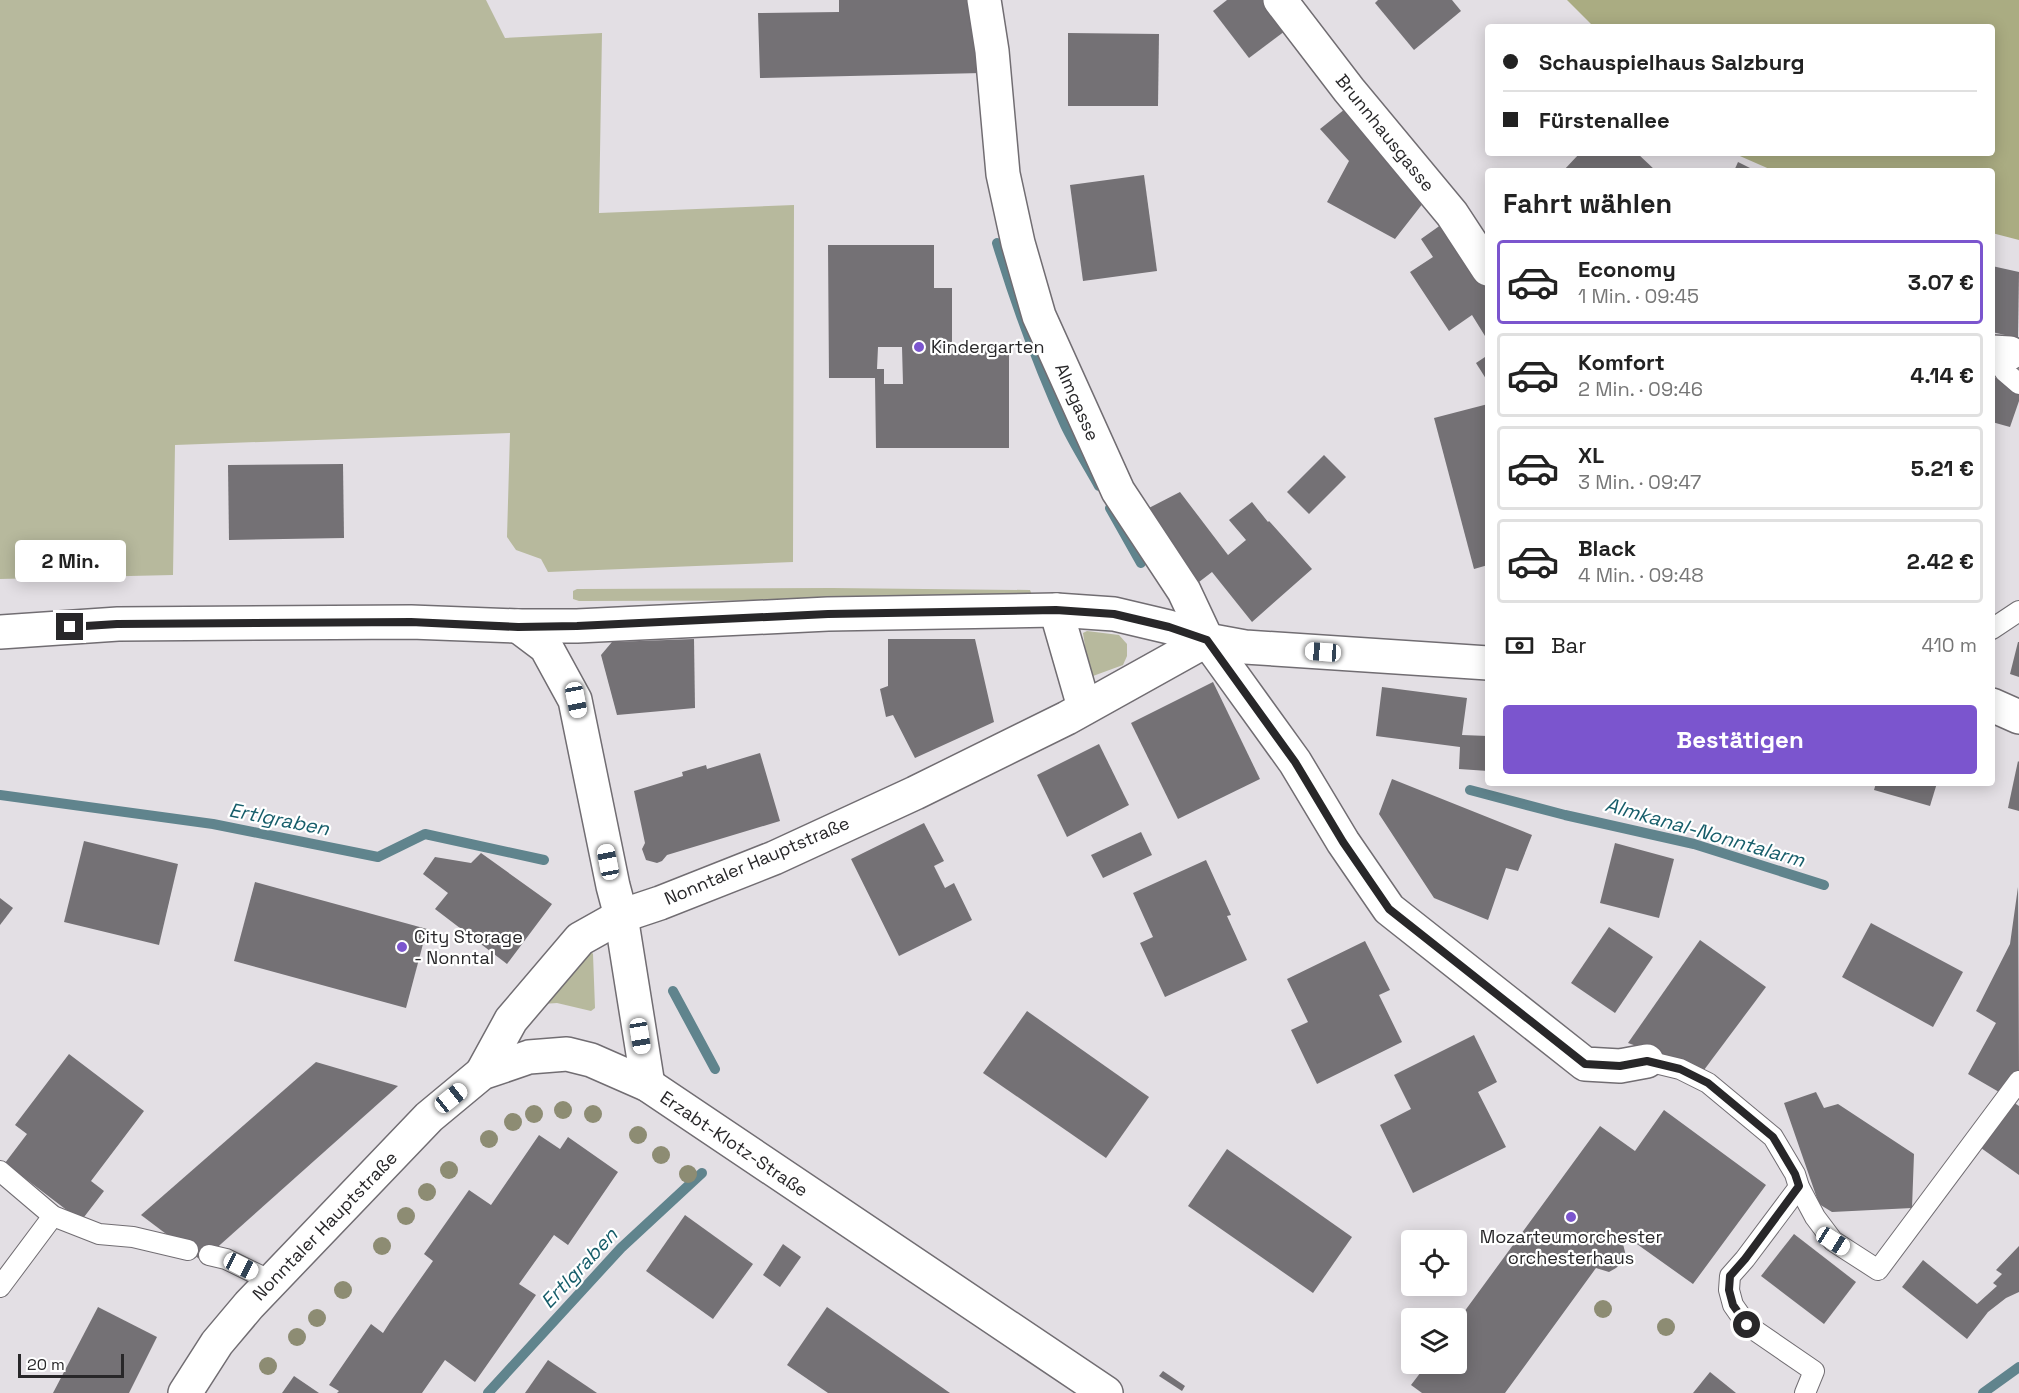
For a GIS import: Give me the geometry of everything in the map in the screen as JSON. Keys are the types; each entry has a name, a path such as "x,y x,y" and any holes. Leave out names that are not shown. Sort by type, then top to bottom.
{"street":[{"name":"Almgasse","path":"984,0 992,51 1002,174 1018,243 1039,316 1118,491 1184,591 1207,640 1295,762 1343,842 1389,909 1585,1064 1620,1066 1647,1061"},
{"name":"Brunnhausgasse","path":"1280,0 1348,90 1452,214 1485,264"},
{"path":"1056,610 1084,707"},
{"path":"0,632 129,623 411,622 518,627 828,614 1056,610 1114,614 1169,627 1207,640 1253,648 1485,663"},
{"name":"Erzabt-Klotz-Straße","path":"518,627 546,647 576,700 621,916 648,1085 1106,1393"},
{"name":"Nonntaler Hauptstraße","path":"185,1393 217,1343 271,1281 429,1118 482,1073 511,1020 580,939 621,916 774,858 915,793 1066,718 1207,640"},
{"path":"1995,706 2019,717"},
{"name":"Nonntaler Hauptstraße","path":"482,1073 529,1057 567,1054 591,1060 648,1085"}],"lane":[{"path":"2003,353 2005,372 2019,384"},
{"path":"1995,627 2019,611"},
{"path":"1647,1061 1680,1069 1708,1083 1773,1137 1795,1174 1815,1217 1833,1241 1878,1270 2019,1081"},
{"path":"0,1171 54,1216 99,1234 133,1237 188,1250"},
{"path":"1799,1186 1730,1276 1729,1290 1733,1305 1747,1325 1814,1371 1805,1393"},
{"path":"0,1287 54,1216"},
{"path":"209,1255 226,1259 271,1281"}],"green space":[{"path":"0,0 486,0 505,38 602,33 599,213 794,205 793,562 548,572 541,559 516,550 507,537 510,433 175,445 173,575 0,579"},
{"path":"1567,0 2019,0 2019,240 1995,234 1995,168 1767,168 1740,156 1995,156 1995,24 1591,24"},
{"path":"577,589 1030,590 1034,600 579,601 573,599 573,591"},
{"path":"1087,631 1119,635 1127,644 1127,656 1123,665 1093,676 1089,673 1083,633"},
{"path":"590,950 593,954 595,1008 591,1011 557,1003 542,1004"}],"building":[{"path":"839,0 970,0 982,73 760,78 758,13 839,12"},
{"path":"1227,0 1267,0 1289,28 1249,58 1213,11"},
{"path":"1378,0 1452,0 1461,11 1414,50 1375,3"},
{"path":"1068,33 1159,34 1158,106 1068,106"},
{"path":"1350,105 1427,198 1395,239 1327,202 1349,161 1320,129"},
{"path":"1577,156 1640,156 1653,168 1566,168"},
{"path":"1738,162 1750,168 1735,168"},
{"path":"1144,175 1157,271 1083,281 1070,185"},
{"path":"1445,222 1485,282 1485,336 1472,315 1449,331 1410,272 1433,257 1421,239"},
{"name":"Kindergarten","path":"828,245 934,245 934,288 952,288 952,346 1009,346 1009,448 876,448 875,378 829,378","holes":["878,347 902,347 903,384 884,384 884,369 877,369"]},
{"path":"1995,267 2019,272 2018,338 1995,333"},
{"path":"1485,357 1485,377 1476,363"},
{"path":"1995,377 2019,389 2019,401 2010,427 1995,423"},
{"path":"1485,405 1485,566 1474,569 1434,418"},
{"path":"1324,455 1346,477 1309,514 1287,492"},
{"path":"343,464 344,538 229,540 228,465"},
{"path":"1180,492 1228,555 1246,540 1229,520 1252,502 1312,569 1252,622 1212,572 1199,582 1145,510"},
{"path":"694,639 695,708 617,715 601,655 612,642"},
{"path":"888,639 975,639 994,722 915,758 893,715 886,717 880,689 888,686"},
{"path":"2019,642 2019,677 2010,674"},
{"path":"1213,682 1260,779 1178,819 1131,723"},
{"path":"1382,687 1467,698 1462,735 1485,736 1485,771 1459,769 1460,747 1376,736"},
{"path":"1099,744 1129,805 1067,837 1037,775"},
{"path":"760,753 780,821 667,855 657,863 646,860 642,849 645,843 634,791 683,776 682,772 706,765 707,769"},
{"path":"2019,762 2019,811 2008,808"},
{"path":"1392,779 1532,835 1518,871 1506,868 1488,920 1434,898 1379,814"},
{"path":"1875,786 1936,786 1930,806 1874,790"},
{"path":"924,823 944,861 934,866 945,888 954,883 972,920 899,956 851,859"},
{"path":"1141,832 1152,855 1103,878 1091,855"},
{"path":"84,841 178,864 159,945 64,922"},
{"path":"1615,843 1674,859 1659,918 1600,903"},
{"path":"481,853 552,904 507,964 435,909 448,893 423,874 435,857 471,863"},
{"path":"1206,860 1231,915 1227,916 1247,960 1165,997 1140,943 1153,937 1133,893"},
{"path":"255,882 427,929 406,1008 234,961"},
{"path":"2018,887 2019,1073 1999,1092 1968,1074 1996,1023 1976,1011 2010,944"},
{"path":"0,898 13,908 0,925"},
{"path":"1871,923 1963,972 1933,1027 1842,977"},
{"path":"1609,927 1653,957 1615,1013 1571,983"},
{"path":"1700,940 1766,987 1704,1070 1628,1043"},
{"path":"1365,941 1390,990 1379,995 1402,1042 1317,1084 1291,1030 1308,1022 1287,979"},
{"path":"1027,1011 1149,1097 1106,1158 983,1073"},
{"path":"1474,1035 1497,1082 1478,1092 1506,1147 1413,1193 1380,1125 1411,1109 1394,1075"},
{"path":"69,1054 144,1111 91,1181 104,1191 81,1221 5,1163 27,1134 15,1125"},
{"path":"316,1062 398,1086 202,1261 141,1215"},
{"path":"1816,1092 1824,1108 1838,1104 1914,1154 1912,1208 1832,1212 1819,1204 1784,1103"},
{"path":"2013,1102 2019,1106 2019,1175 1981,1148"},
{"path":"1664,1110 1766,1185 1693,1284 1620,1232 1617,1238 1623,1244 1625,1252 1623,1261 1609,1272 1596,1268 1505,1393 1422,1393 1411,1385 1419,1374 1467,1374 1467,1308 1600,1126 1635,1151"},
{"path":"539,1135 560,1149 568,1137 618,1172 568,1245 554,1235 519,1284 536,1295 475,1382 445,1360 422,1393 337,1393 339,1391 329,1385 371,1324 383,1333 433,1261 424,1254 469,1190 491,1205"},
{"path":"1227,1149 1352,1237 1313,1293 1188,1206"},
{"path":"685,1215 753,1264 713,1319 646,1271"},
{"path":"1794,1234 1856,1282 1824,1324 1761,1276"},
{"path":"783,1244 801,1257 780,1287 763,1275"},
{"path":"2019,1246 2019,1292 2006,1298 1988,1312 1967,1339 1902,1287 1923,1260 1977,1304 1997,1286 1993,1283 2002,1274 1996,1270"},
{"path":"98,1307 157,1337 129,1393 53,1393"},
{"path":"827,1307 950,1393 828,1393 787,1365"},
{"path":"548,1360 597,1393 525,1393"},
{"path":"1163,1371 1185,1386 1182,1391 1159,1376"},
{"path":"1710,1372 1736,1393 1693,1393"},
{"path":"294,1376 319,1393 282,1393"}],"waterway":[{"name":"Almkanal-Nonntalarm","path":"997,243 1046,380 1069,433 1099,486"},
{"name":"Almkanal-Nonntalarm","path":"1110,508 1141,563"},
{"name":"Almkanal-Nonntalarm","path":"1470,790 1565,815 1694,844 1824,885"},
{"name":"Ertlgraben","path":"0,795 213,824 378,857 425,834 544,860"},
{"name":"Ertlgraben","path":"673,991 715,1069"},
{"name":"Ertlgraben","path":"488,1393 621,1248 702,1173"},
{"path":"1983,1393 2019,1367"}],"place":[{"name":"Kindergarten","path":"919,347"},
{"name":"City Storage - Nonntal","path":"402,947"},
{"name":"Mozarteumorchester orchesterhaus","path":"1571,1217"}],"route":[{"path":"70,627 117,624 411,622 518,627 577,626 828,614 1056,610 1114,614 1169,627 1207,640 1295,762 1343,842 1389,909 1585,1064 1620,1066 1647,1061 1680,1069 1708,1083 1773,1137 1785,1154 1799,1186 1730,1276 1729,1290 1733,1305 1747,1325"}]}
